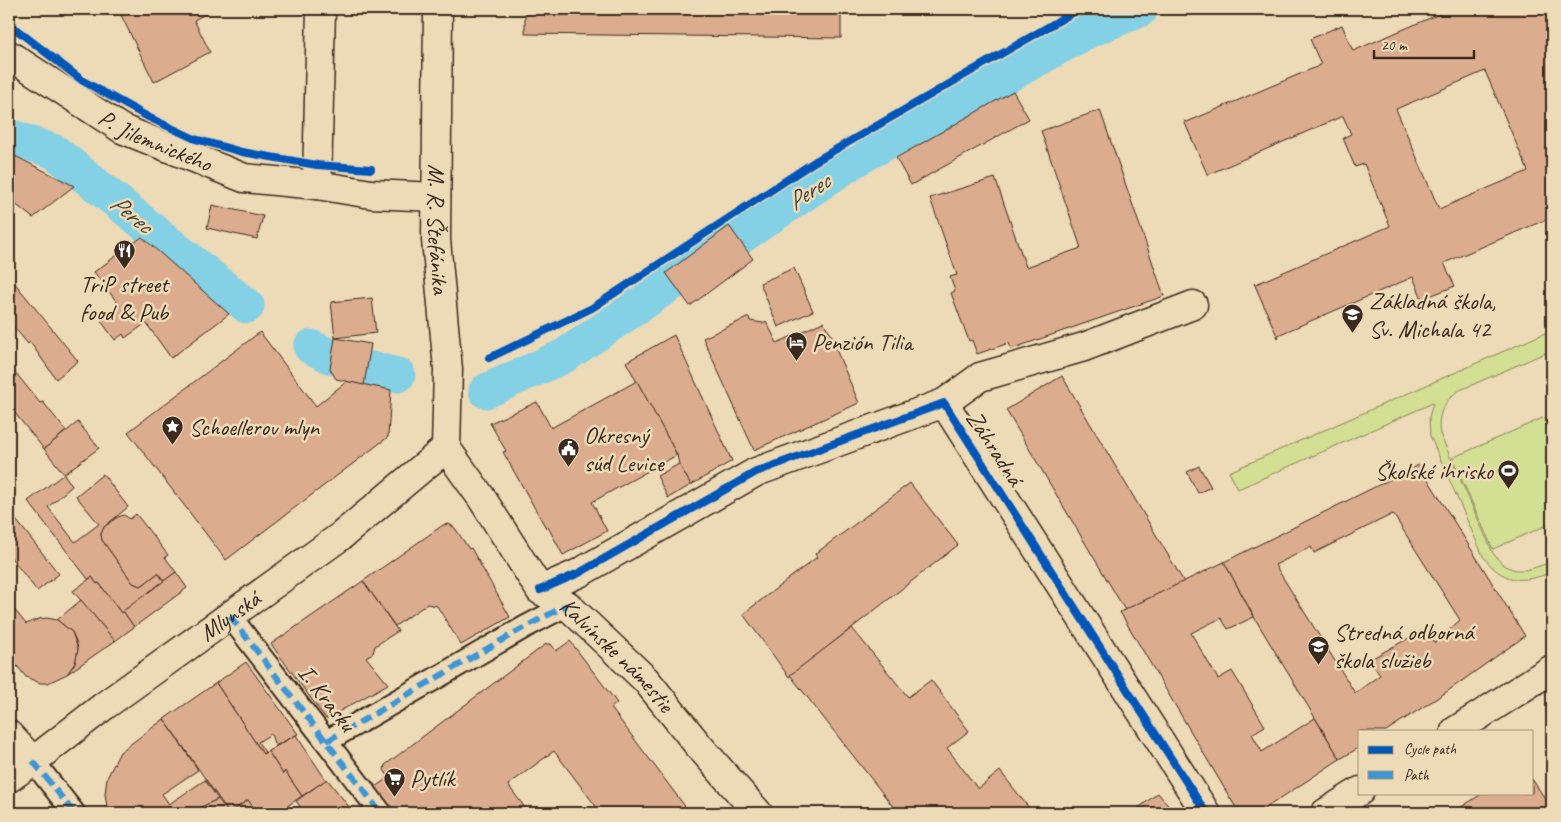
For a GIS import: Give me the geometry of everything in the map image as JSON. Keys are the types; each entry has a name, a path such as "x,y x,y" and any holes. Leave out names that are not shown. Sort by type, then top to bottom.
{"street":[{"path":"317,185 321,9"},
{"name":"M. R. Štefánika","path":"438,9 436,240 448,369 446,448"},
{"name":"P. Jilemnického","path":"9,55 122,129 244,178 317,185 371,194 436,197"},
{"name":"Záhradná","path":"540,590 579,573 756,472 944,403 980,377 1084,347 1193,306"},
{"name":"Záhradná","path":"944,403 1206,813"},
{"name":"Kalvínske námestie","path":"446,448 481,497 540,590 567,605 646,680 699,746 758,813"},
{"name":"Mlynská","path":"9,778 104,706 342,536 446,448"},
{"path":"327,741 516,632 567,605"},
{"name":"I. Krasku","path":"230,616 381,813"},
{"path":"1457,730 1552,669"},
{"path":"9,735 33,761 74,813"},
{"path":"1325,813 1358,792"}],"green space":[{"path":"1552,330 1552,350 1458,391 1445,404 1440,415 1439,427 1440,434 1493,553 1499,561 1513,569 1520,570 1552,561 1552,572 1532,578 1514,579 1498,572 1483,556 1430,436 1429,417 1433,403 1238,489 1229,472"},
{"name":"Školské ihrisko","path":"1552,414 1552,523 1493,549 1452,458"}],"building":[{"path":"118,9 210,9 211,11 194,20 210,52 154,82"},
{"path":"525,9 841,9 841,38 525,34"},
{"path":"1451,9 1552,9 1552,217 1444,263 1455,286 1422,299 1413,277 1278,335 1278,338 1254,283 1256,284 1390,226 1364,164 1355,167 1343,138 1351,134 1343,116 1208,176 1184,121 1187,122 1321,65 1310,39 1342,25 1353,51","holes":["1485,71 1528,171 1439,209 1396,109"]},
{"path":"1013,91 1029,119 911,185 896,158"},
{"path":"1100,110 1164,296 1011,349 1009,343 977,354 972,340 969,341 951,293 955,291 950,277 957,275 930,198 995,178 1026,267 1081,248 1041,131"},
{"path":"13,155 74,186 33,218 9,199 9,161"},
{"path":"212,205 263,216 257,239 207,228"},
{"path":"729,226 753,259 690,306 666,273"},
{"path":"142,237 229,314 171,358 146,323 125,338 123,334 115,340 101,321 120,306 94,272"},
{"path":"794,268 813,311 778,327 760,283"},
{"path":"9,276 78,361 56,379 30,342 28,344 9,321"},
{"path":"372,298 376,333 335,338 331,302"},
{"path":"749,317 750,321 763,323 766,321 777,343 823,322 834,339 832,340 859,403 754,450 703,338"},
{"path":"260,332 316,406 347,381 391,390 388,437 226,560 128,432"},
{"path":"674,335 732,461 691,485 679,464 677,455 626,362"},
{"path":"335,338 371,344 364,385 336,379 330,369"},
{"path":"9,360 13,365 11,367 66,431 44,449 9,406"},
{"path":"1062,376 1184,582 1125,610 1006,410"},
{"path":"637,381 677,455 592,502 607,531 563,555 503,452 506,451 490,423 537,402 551,428"},
{"path":"78,422 99,448 64,474 44,449"},
{"path":"679,464 691,485 668,498 657,476"},
{"path":"1419,465 1525,636 1445,693 1388,730 1358,730 1358,748 1340,759 1254,617 1224,562","holes":["1393,514 1460,620 1435,643 1425,629 1369,660 1380,675 1355,693 1275,565 1311,547 1314,553"]},
{"path":"1199,466 1211,487 1198,493 1187,472"},
{"path":"64,474 72,486 48,507 75,542 99,524 76,496 103,474 128,507 104,527 101,534 102,540 133,583 140,586 158,573 164,581 121,613 99,583 97,584 92,577 88,579 28,501"},
{"path":"910,483 958,545 789,677 743,614 817,557 815,554"},
{"path":"9,511 59,574 37,591 9,555"},
{"path":"136,514 168,555 165,557 176,572 164,581 158,573 140,586 133,583 102,540 101,534 104,527 118,517 124,515 130,519"},
{"path":"449,524 455,528 469,549 471,548 510,617 461,645 437,606 427,604 395,626 363,581 443,525"},
{"path":"1224,562 1254,617 1228,629 1221,618 1191,633 1218,679 1232,671 1265,726 1252,734 1262,752 1315,718 1340,759 1258,813 1239,813 1120,612"},
{"path":"176,572 187,588 134,627 123,611"},
{"path":"92,577 97,584 99,583 121,613 123,611 134,627 115,641 73,591"},
{"path":"363,581 398,631 375,646 373,653 366,657 388,684 326,719 271,644"},
{"path":"81,600 115,641 67,674 75,663 78,649 72,632 57,620"},
{"path":"9,603 26,624 47,618 57,620 72,632 78,649 75,663 67,674 48,683 40,683 26,677 9,656"},
{"path":"852,628 908,697 931,680 969,731 947,748 978,789 1000,771 1033,813 898,813 790,675"},
{"path":"570,641 617,703 611,708 690,813 601,813 554,751 508,785 529,813 481,813 478,808 471,813 395,813 375,787 389,777 384,770 385,765 546,644 551,644 556,651"},
{"path":"246,662 298,734 275,746 271,734 258,742 265,752 263,754 216,683"},
{"path":"216,683 263,754 268,751 283,774 285,771 302,796 277,813 258,813 248,800 229,813 164,719"},
{"path":"164,719 198,770 162,794 169,804 205,780 218,799 189,813 108,813 105,794 107,778 120,752"},
{"path":"296,735 326,780 302,796 285,771 283,774 268,751"},
{"path":"327,779 354,813 305,813 296,801"},
{"path":"1534,782 1552,809 1552,813 1457,813 1455,811 1481,794 1534,794"},
{"path":"1158,793 1174,813 1132,813"},
{"path":"218,799 229,813 189,813"},
{"path":"248,800 258,813 229,813"}],"waterway":[{"name":"Perec","path":"486,391 564,356 853,161 1088,31 1141,9"},
{"name":"Perec","path":"9,136 55,152 247,306"},
{"name":"Perec","path":"311,347 332,357"},
{"name":"Perec","path":"367,368 398,375"}],"marked path":[{"path":"327,741 525,627 567,605"},
{"path":"230,616 381,813"},
{"path":"33,761 74,813"}],"cycle path":[{"path":"489,358 592,308 814,162 1079,9"},
{"path":"9,24 83,81 148,117 195,139 242,152 317,165 371,169"},
{"path":"540,590 579,573 756,472 944,403 1206,813"}],"place":[{"name":"TriP street food & Pub","path":"124,269"},
{"name":"Základná škola, Sv. Michala 42","path":"1353,334"},
{"name":"Penzión Tilia","path":"796,361"},
{"name":"Schoellerov mlyn","path":"173,446"},
{"name":"Okresný súd Levice","path":"568,468"},
{"name":"Školské ihrisko","path":"1509,490"},
{"name":"Stredná odborná škola služieb","path":"1318,665"},
{"name":"Pytlík","path":"394,797"}]}
